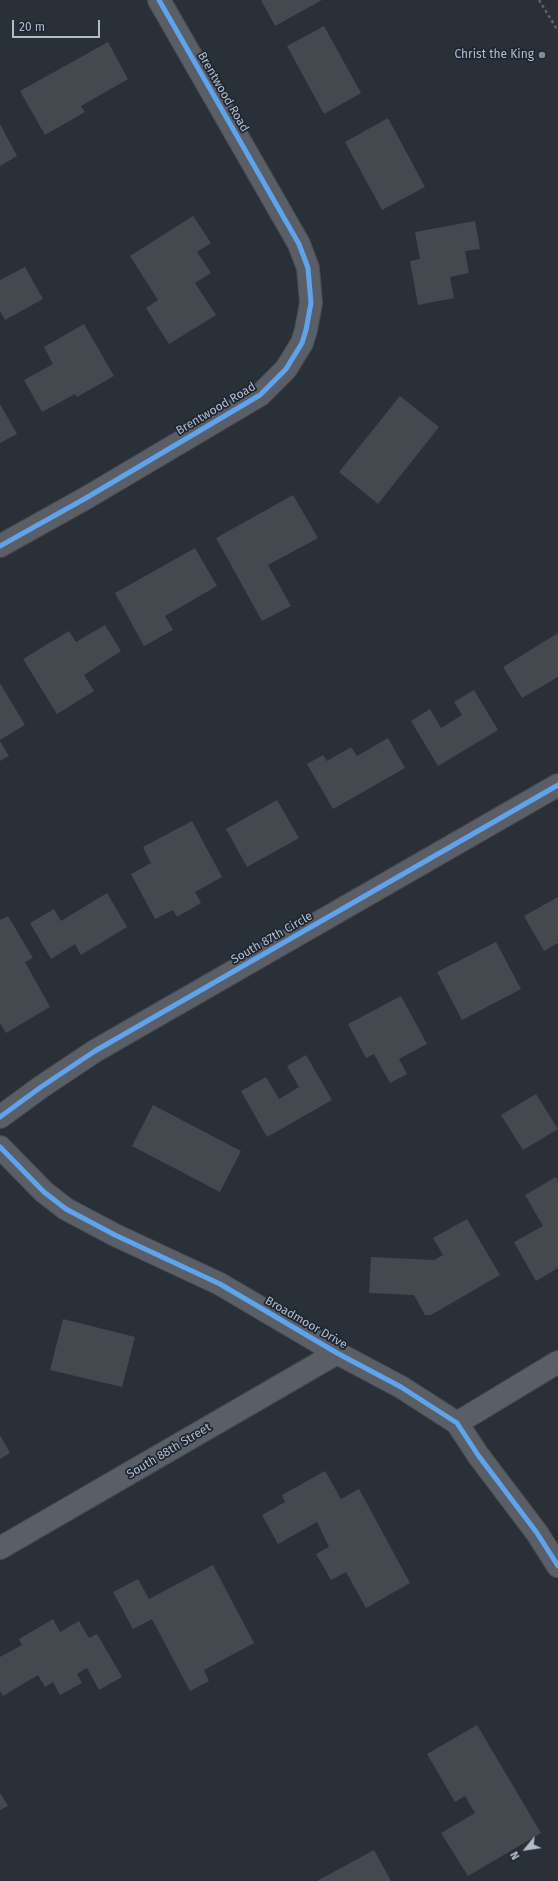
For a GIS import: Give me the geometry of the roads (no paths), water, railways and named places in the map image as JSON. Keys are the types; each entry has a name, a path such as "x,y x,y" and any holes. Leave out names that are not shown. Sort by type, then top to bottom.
{"street":[{"name":"Brentwood Road","path":"0,546 86,498 260,395 286,369 302,343 306,330 312,303 308,268 299,244 159,0"},
{"name":"South 87th Circle","path":"0,1117 41,1087 95,1051 558,786"},
{"name":"Broadmoor Drive","path":"0,1147 44,1192 66,1209 115,1235 220,1284 337,1353 401,1387 457,1423 478,1455 537,1534 558,1566"},
{"name":"South 88th Street","path":"0,1548 337,1353"},
{"path":"457,1423 558,1362"}],"place":[{"name":"Christ the King","path":"542,55"}]}
